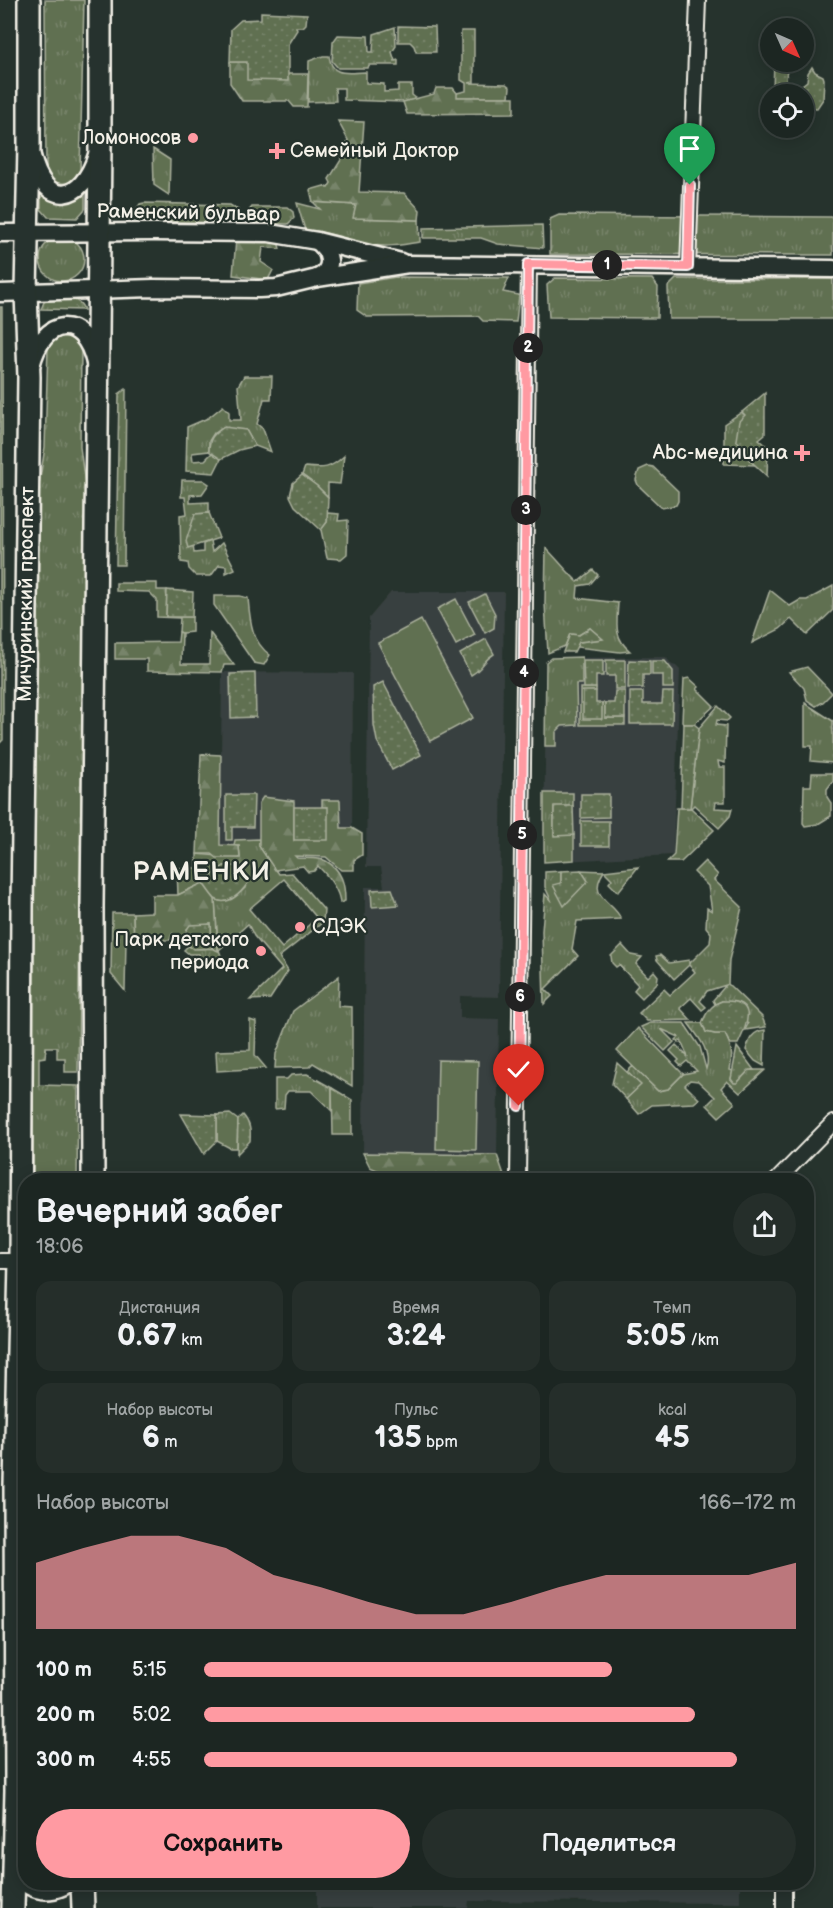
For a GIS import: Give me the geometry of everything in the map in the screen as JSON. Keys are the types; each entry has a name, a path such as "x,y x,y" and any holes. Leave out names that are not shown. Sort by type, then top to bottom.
{"main road":[{"name":"Мичуринский проспект","path":"13,1908 16,1791 15,1261 29,377 26,292 29,0"},
{"path":"93,1173 92,895 100,0"},
{"path":"82,1890 83,1908"}],"street":[{"path":"688,267 698,0"},
{"path":"29,146 41,182 53,192 63,193 72,192 86,180 100,146"},
{"name":"Раменский бульвар","path":"0,233 269,233 317,241 408,264"},
{"path":"317,241 329,254 330,261 327,270 317,278"},
{"name":"Раменский бульвар","path":"0,293 153,288 276,288 317,278 408,264 833,269"},
{"path":"518,1173 528,264"},
{"path":"29,377 37,347 46,334 54,328 64,327 72,328 86,341 97,373"},
{"path":"793,1173 833,1123"},
{"path":"14,1864 18,1876"},
{"path":"37,1890 45,1892 57,1890"},
{"path":"784,1890 784,1908"}],"shaded area":[{"path":"391,592 504,592 499,997 460,996 460,1018 499,1019 497,1155 363,1153 365,887 384,887 381,867 366,867 369,618"},
{"path":"666,657 680,670 673,855 544,862 546,662 551,658"},
{"path":"222,672 353,673 352,846 220,845"},
{"path":"317,1890 740,1890 740,1903 469,1901 468,1908 317,1908"}],"green space":[{"path":"45,0 84,0 80,171 72,181 65,183 53,181 46,167"},
{"path":"261,12 307,14 306,24 303,27 296,27 297,30 288,44 288,81 247,80 247,62 230,62 231,29 241,20 261,19"},
{"path":"398,26 435,27 436,52 416,52 410,42 398,42"},
{"path":"395,27 396,46 392,52 395,61 398,60 398,65 338,68 332,61 333,42 338,35 368,36 369,52 373,52 374,34"},
{"path":"461,31 474,31 474,82 468,83 506,84 510,87 509,97 456,97 457,93 466,91 466,83 461,80"},
{"path":"329,56 337,71 366,72 366,83 384,84 384,92 398,91 398,85 412,85 412,95 417,99 403,102 344,100 344,88 335,88 336,101 308,102 309,61"},
{"path":"230,62 247,62 288,74 308,74 307,107 294,107 289,101 242,101 230,83"},
{"path":"814,70 824,79 823,99 817,108 814,108 814,84 803,84 807,81 808,73"},
{"path":"774,72 787,72 786,84 773,84"},
{"path":"436,88 453,88 457,97 514,97 514,113 407,114 403,102 434,94"},
{"path":"338,121 364,122 359,192 404,193 420,210 419,220 353,218 356,205 313,202 310,190 324,186 328,188 331,183 329,179 341,160 348,140"},
{"path":"153,149 170,160 169,195 154,185"},
{"path":"85,193 85,209 77,218 48,217 41,209 41,194 52,199 63,200"},
{"path":"313,202 356,205 354,218 419,220 420,242 379,246 305,230 297,203 320,209"},
{"path":"140,204 230,205 238,210 238,217 231,223 144,221 136,215 136,210"},
{"path":"252,207 287,207 293,212 294,218 288,224 253,223 247,218 247,213"},
{"path":"559,215 833,217 833,255 550,254 550,219"},
{"path":"542,225 543,248 498,244 481,238 423,238 423,228"},
{"path":"62,237 78,243 84,259 78,275 62,281 46,275 40,259 46,243"},
{"path":"236,239 278,241 280,249 263,247 261,262 273,270 268,280 233,275"},
{"path":"396,277 509,278 503,292 519,295 516,322 483,321 478,316 367,317 357,310 358,283"},
{"path":"555,278 652,279 658,287 657,318 549,317 547,285"},
{"path":"676,279 833,279 833,319 669,319 668,287"},
{"path":"50,299 74,300 82,305 84,310 41,309 44,302"},
{"path":"0,307 2,307 3,740 0,743"},
{"path":"65,333 78,341 81,349 80,447 85,485 78,1072 65,1072 65,1058 57,1058 57,1047 46,1047 45,1057 39,1058 39,1085 78,1086 77,1173 33,1173 39,485 45,447 48,347 51,338"},
{"path":"244,376 272,376 271,399 264,399 257,424 263,429 271,452 255,446 246,430 214,433 209,441 209,451 192,453 193,461 205,460 212,453 221,459 214,473 186,471 187,427 208,418 223,406 229,412 229,420 241,420 238,386"},
{"path":"126,389 124,565 116,565 119,394"},
{"path":"765,393 765,434 759,439 768,447 767,476 742,453 746,449 736,440 739,421 745,415 742,412"},
{"path":"742,412 745,415 746,449 742,453 755,465 724,464 724,424"},
{"path":"224,427 246,430 255,446 239,450 221,459 209,451 209,447 212,437"},
{"path":"344,456 340,484 328,483 328,497 302,475 305,467 326,467"},
{"path":"648,466 653,467 678,491 676,505 662,508 638,485 636,480 639,470"},
{"path":"302,475 328,497 327,522 321,530 295,506 290,496 293,483"},
{"path":"182,480 203,480 209,484 202,494 190,495 190,503 209,502 209,513 195,514 189,547 193,545 194,553 203,552 203,544 210,541 212,552 222,543 235,569 226,573 226,566 219,565 211,576 196,576 189,569 188,563 181,562 180,515 187,514 185,497 181,497"},
{"path":"209,513 219,538 188,548 186,541 195,514"},
{"path":"327,513 339,514 338,521 348,520 347,554 341,559 327,558 321,530 327,522"},
{"path":"546,548 578,582 593,570 598,575 590,584 578,586 577,598 618,603 618,635 630,651 576,647 579,642 602,639 590,628 579,635 570,634 565,646 548,653 545,604"},
{"path":"116,583 157,583 157,590 167,590 166,617 192,617 192,632 179,632 180,618 157,617 157,600 149,592 116,591"},
{"path":"833,586 833,610 807,635 791,619 780,629 752,643 770,590 790,606"},
{"path":"167,590 193,592 192,617 166,617"},
{"path":"485,594 495,614 494,628 485,633 469,602"},
{"path":"214,596 248,598 255,637 270,655 264,665 254,663 214,605"},
{"path":"456,599 475,635 456,645 437,609"},
{"path":"421,620 473,718 430,741 378,643"},
{"path":"590,628 603,639 579,642 574,652 563,652 570,634 579,635"},
{"path":"179,632 182,633 181,664 209,664 210,633 234,665 224,665 222,672 147,671 147,659 115,659 115,643 178,642"},
{"path":"486,639 494,654 471,675 460,654"},
{"path":"582,657 582,684 576,684 577,725 562,726 556,732 556,746 545,746 546,662 551,658"},
{"path":"583,660 603,660 603,676 596,676 596,688 584,688"},
{"path":"606,660 625,660 625,689 615,689 615,676 606,676"},
{"path":"629,660 650,661 650,675 643,675 643,688 628,688"},
{"path":"652,661 665,661 673,671 673,688 663,688 663,675 652,675"},
{"path":"807,667 832,693 816,706 807,700 804,688 789,672"},
{"path":"255,673 256,717 231,718 230,674"},
{"path":"689,678 714,706 694,724 684,724 682,721 684,679"},
{"path":"383,682 421,755 392,770 377,741 374,725 373,687"},
{"path":"580,688 596,688 596,691 583,692 601,719 602,703 605,703 605,718 625,718 625,725 580,725"},
{"path":"583,691 596,691 596,703 602,703 602,719 583,719"},
{"path":"615,691 625,691 625,718 605,718 605,703 614,703"},
{"path":"630,692 643,692 643,704 662,704 663,692 673,692 672,724 630,724"},
{"path":"805,703 833,721 833,763 811,761 812,746 805,746"},
{"path":"718,706 730,718 727,721 717,720 716,725 726,726 725,763 718,761 719,767 725,767 725,802 716,802 715,808 732,809 730,816 719,828 694,805 691,808 714,830 681,862 667,862 674,855 677,808 690,808 699,728"},
{"path":"684,724 694,724 699,728 690,808 681,808"},
{"path":"201,754 221,755 220,845 239,846 240,858 217,858 212,854 197,854"},
{"path":"812,773 833,773 833,781 827,789 827,797 831,803 831,816 818,824 805,826 803,823 804,786 811,786"},
{"path":"544,793 573,793 573,806 554,807 554,835 574,835 574,860 544,862"},
{"path":"581,794 609,794 609,817 581,818"},
{"path":"226,795 254,795 253,827 232,827 232,840 226,840"},
{"path":"263,797 294,801 294,840 327,807 322,807 322,800 340,800 341,828 352,828 362,834 362,855 354,860 354,870 341,870 326,857 295,856 323,860 336,869 342,878 345,901 340,903 335,888 318,866 314,871 308,872 303,866 275,870 259,846 259,803"},
{"path":"554,806 573,806 574,835 554,836"},
{"path":"294,807 328,807 328,840 294,840"},
{"path":"581,821 609,821 609,846 581,846"},
{"path":"259,839 259,846 279,874 292,873 324,910 323,922 279,957 288,971 270,999 250,1000 282,969 254,936 248,924 219,950 223,961 220,964 199,959 199,954 189,954 184,950 188,946 195,949 218,950 215,899 232,899 245,888 224,866 203,883 178,895 177,868 197,868 197,854 240,858 239,846 234,846 235,840","holes":["284,879 317,918 282,948 249,909"]},
{"path":"705,861 718,875 714,880 742,907 729,960 728,984 762,1017 766,1027 745,1030 748,1024 722,1001 715,1004 713,1000 726,985 707,991 700,1001 706,1007 702,1010 691,998 680,1008 691,1020 647,1021 639,1013 664,989 670,995 695,972 689,965 674,979 656,956 660,955 669,963 689,960 689,964 710,943 711,933 706,927 707,908 712,911 708,886 694,872"},
{"path":"224,866 236,866 245,873 248,883 238,895 229,900 220,901 215,899 203,883"},
{"path":"638,867 618,892 609,883 612,879 604,871"},
{"path":"581,870 604,871 599,880 600,893 621,919 577,921 572,949 578,956 545,989 552,996 544,1004 542,931 545,894 552,902 545,887 545,872 561,871 561,883 553,886 587,881"},
{"path":"581,870 588,881 564,906 553,885 561,883 561,871"},
{"path":"203,883 215,899 218,951 212,948 211,924 187,929 186,940 134,940 133,913 152,912 152,895 178,895"},
{"path":"392,889 398,905 372,907 371,890"},
{"path":"112,913 133,913 134,940 126,940 125,991 111,974"},
{"path":"211,924 212,948 193,949 186,938 186,931 190,925"},
{"path":"622,945 631,955 642,957 636,964 648,977 654,971 658,976 657,983 642,998 634,990 638,985 619,965 616,967 612,963 611,956"},
{"path":"339,976 338,1006 352,1007 352,1086 313,1063 309,1067 275,1068 276,1054 293,1011"},
{"path":"722,1001 733,1001 745,1008 747,1020 738,1044 730,1044 725,1034 706,1032 702,1023 709,1010"},
{"path":"250,1020 256,1022 255,1055 266,1068 217,1071 216,1051 250,1050"},
{"path":"650,1023 684,1023 700,1047 706,1069 706,1050 688,1023 702,1023 706,1032 725,1034 731,1052 730,1070 733,1071 731,1079 737,1083 749,1070 765,1070 740,1093 727,1081 721,1088 735,1103 719,1117 707,1105 715,1097 698,1081 690,1080 685,1085 699,1099 694,1103 652,1105 639,1114 626,1099 640,1085 627,1072 633,1066 658,1091 668,1089 683,1074 697,1071 687,1061 681,1066 677,1062 679,1060 670,1051 676,1045 688,1057 681,1040 679,1042 676,1040 679,1037 661,1029 674,1042 665,1051 641,1027"},
{"path":"638,1028 683,1074 668,1089 658,1091 617,1051"},
{"path":"765,1030 764,1066 755,1061 746,1050 752,1036"},
{"path":"737,1047 754,1070 749,1070 737,1083 734,1083 731,1079"},
{"path":"438,1060 478,1061 476,1150 436,1149"},
{"path":"617,1063 641,1085 626,1099 612,1084"},
{"path":"307,1074 332,1088 332,1111 311,1091 288,1091 285,1095 284,1108 275,1109 275,1079 287,1079 291,1075"},
{"path":"332,1088 352,1100 352,1135 333,1135"},
{"path":"181,1114 217,1115 217,1141 204,1154"},
{"path":"230,1114 238,1120 237,1148 230,1148 217,1141 217,1115"},
{"path":"243,1115 250,1127 250,1141 237,1154 238,1120"},
{"path":"363,1153 497,1155 503,1173 384,1173 370,1167"}],"place":[{"name":"Ломоносов","path":"193,138"},
{"name":"Семейный Доктор","path":"277,151"},
{"name":"Abc-медицина","path":"802,453"},
{"name":"СДЭК","path":"300,927"},
{"name":"Парк детского периода","path":"261,951"}],"district":[{"name":"РАМЕНКИ","path":"202,872"}],"route":[{"path":"519,1106 528,264 688,267 690,185"}]}
